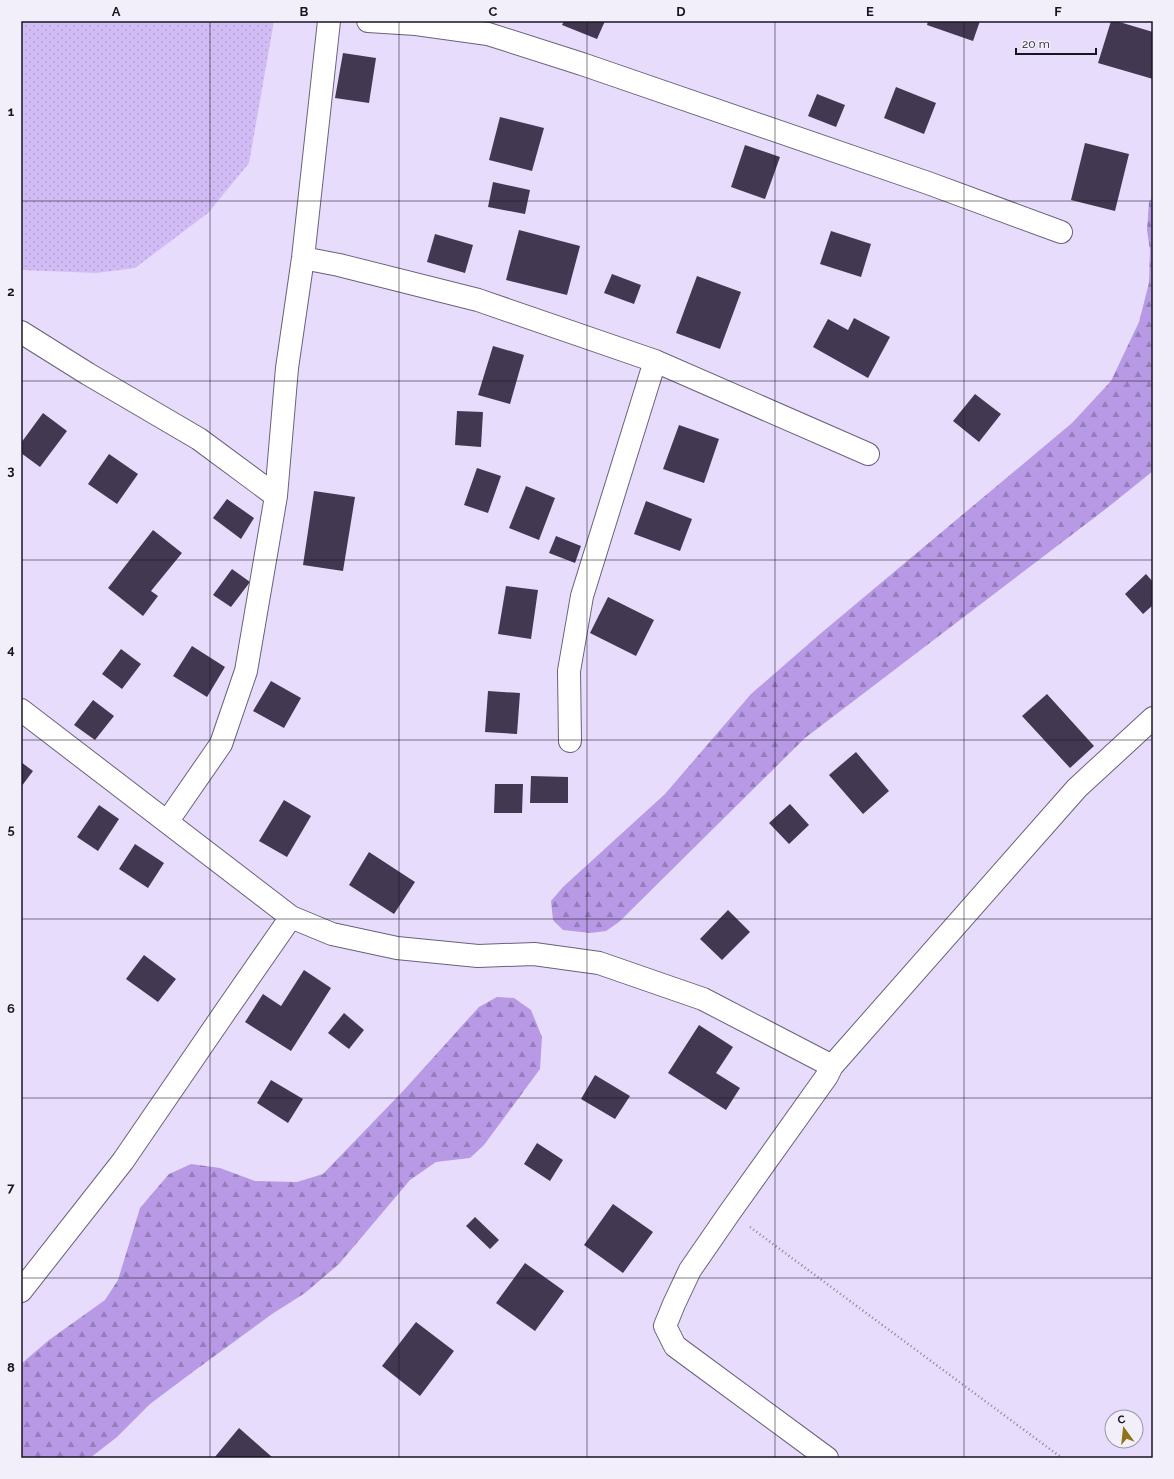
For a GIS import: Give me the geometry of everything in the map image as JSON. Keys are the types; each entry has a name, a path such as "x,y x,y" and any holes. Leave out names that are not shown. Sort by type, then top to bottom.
{"street":[{"path":"167,822 221,744 246,671 276,496 287,368 303,258 328,21"},
{"path":"368,21 416,24 488,34 582,64 928,183 1060,232"},
{"path":"303,258 339,265 478,300 655,361 868,454"},
{"path":"21,332 88,374 199,439 276,496"},
{"path":"570,740 569,670 582,596 655,361"},
{"path":"21,710 291,917 332,934 397,948 478,956 534,954 599,963 703,999 832,1066"},
{"path":"827,1458 675,1346 665,1326 674,1304 690,1270 827,1076 832,1066 1077,788 1153,718"},
{"path":"21,1291 123,1161 291,917"}],"path":[{"path":"730,1212 1062,1458"}],"shaded area":[{"path":"21,21 274,21 249,163 208,213 135,268 96,273 21,270"}],"green space":[{"path":"1153,197 1153,471 1107,508 805,738 619,922 606,931 590,933 563,930 553,920 551,901 563,887 665,794 751,694 820,634 1072,423 1111,381 1139,322 1149,283 1150,250 1147,230 1149,202"},
{"path":"497,997 514,998 531,1010 542,1037 540,1069 484,1145 470,1158 436,1162 410,1180 339,1264 305,1293 272,1314 150,1404 117,1437 90,1458 21,1458 21,1364 49,1340 105,1300 118,1280 140,1208 169,1174 191,1164 220,1168 255,1181 297,1182 323,1174 404,1090 479,1007"}],"building":[{"path":"564,21 605,21 597,39 562,25"},
{"path":"928,21 980,21 973,41 927,25"},
{"path":"1111,21 1116,21 1153,32 1153,79 1098,63"},
{"path":"343,53 376,58 369,103 335,98"},
{"path":"896,87 936,103 924,134 884,118"},
{"path":"817,94 845,105 836,127 808,116"},
{"path":"500,117 544,128 532,171 489,160"},
{"path":"1085,143 1129,154 1115,211 1071,200"},
{"path":"745,145 780,157 765,199 731,187"},
{"path":"493,182 530,190 525,214 488,207"},
{"path":"519,230 580,246 567,295 506,280"},
{"path":"831,231 871,244 861,277 820,264"},
{"path":"435,234 473,245 465,273 427,262"},
{"path":"612,274 641,285 634,304 604,293"},
{"path":"697,276 741,292 720,349 676,333"},
{"path":"854,318 890,337 868,378 813,347 828,319 848,330"},
{"path":"493,346 524,355 510,404 478,395"},
{"path":"975,394 1001,414 979,442 953,421"},
{"path":"457,411 483,412 481,447 455,445"},
{"path":"43,413 67,431 40,467 21,453 21,443"},
{"path":"679,425 719,439 704,483 663,469"},
{"path":"109,454 138,474 117,504 88,484"},
{"path":"477,468 501,476 488,513 464,505"},
{"path":"526,486 555,498 539,540 509,528"},
{"path":"314,491 355,497 343,571 303,565"},
{"path":"227,499 254,518 241,539 213,518"},
{"path":"646,501 692,519 680,551 634,534"},
{"path":"153,530 182,553 151,591 158,596 143,616 108,588"},
{"path":"556,536 581,546 575,563 549,553"},
{"path":"232,569 250,582 231,607 213,595"},
{"path":"1146,574 1153,582 1153,605 1143,614 1125,594"},
{"path":"506,586 538,590 531,639 498,634"},
{"path":"608,597 654,620 636,656 590,633"},
{"path":"192,646 225,667 207,697 173,676"},
{"path":"121,649 141,664 122,689 102,674"},
{"path":"271,681 301,698 284,728 253,711"},
{"path":"488,691 520,693 517,734 485,732"},
{"path":"1047,694 1094,746 1070,768 1022,716"},
{"path":"93,700 114,716 95,740 74,725"},
{"path":"856,752 889,791 863,814 829,775"},
{"path":"21,762 33,771 21,787"},
{"path":"531,776 568,777 568,803 530,803"},
{"path":"495,784 523,784 522,813 494,813"},
{"path":"284,800 311,816 287,857 259,841"},
{"path":"790,804 809,825 789,844 769,823"},
{"path":"99,805 119,819 98,851 77,837"},
{"path":"135,844 164,863 148,888 119,869"},
{"path":"369,852 415,882 394,914 349,885"},
{"path":"728,910 750,932 722,960 700,939"},
{"path":"144,955 176,979 158,1002 126,979"},
{"path":"304,970 331,988 291,1051 245,1022 263,994 281,1006"},
{"path":"344,1013 364,1030 349,1049 328,1033"},
{"path":"699,1025 733,1047 716,1073 740,1088 726,1110 668,1073"},
{"path":"595,1075 630,1096 615,1119 581,1099"},
{"path":"271,1080 303,1099 288,1123 257,1103"},
{"path":"537,1143 563,1160 550,1181 524,1164"},
{"path":"613,1204 653,1232 623,1273 584,1245"},
{"path":"475,1217 499,1240 490,1249 466,1226"},
{"path":"525,1263 564,1291 535,1331 496,1303"},
{"path":"416,1322 454,1351 420,1396 382,1366"},
{"path":"239,1428 272,1457 214,1458"}]}
